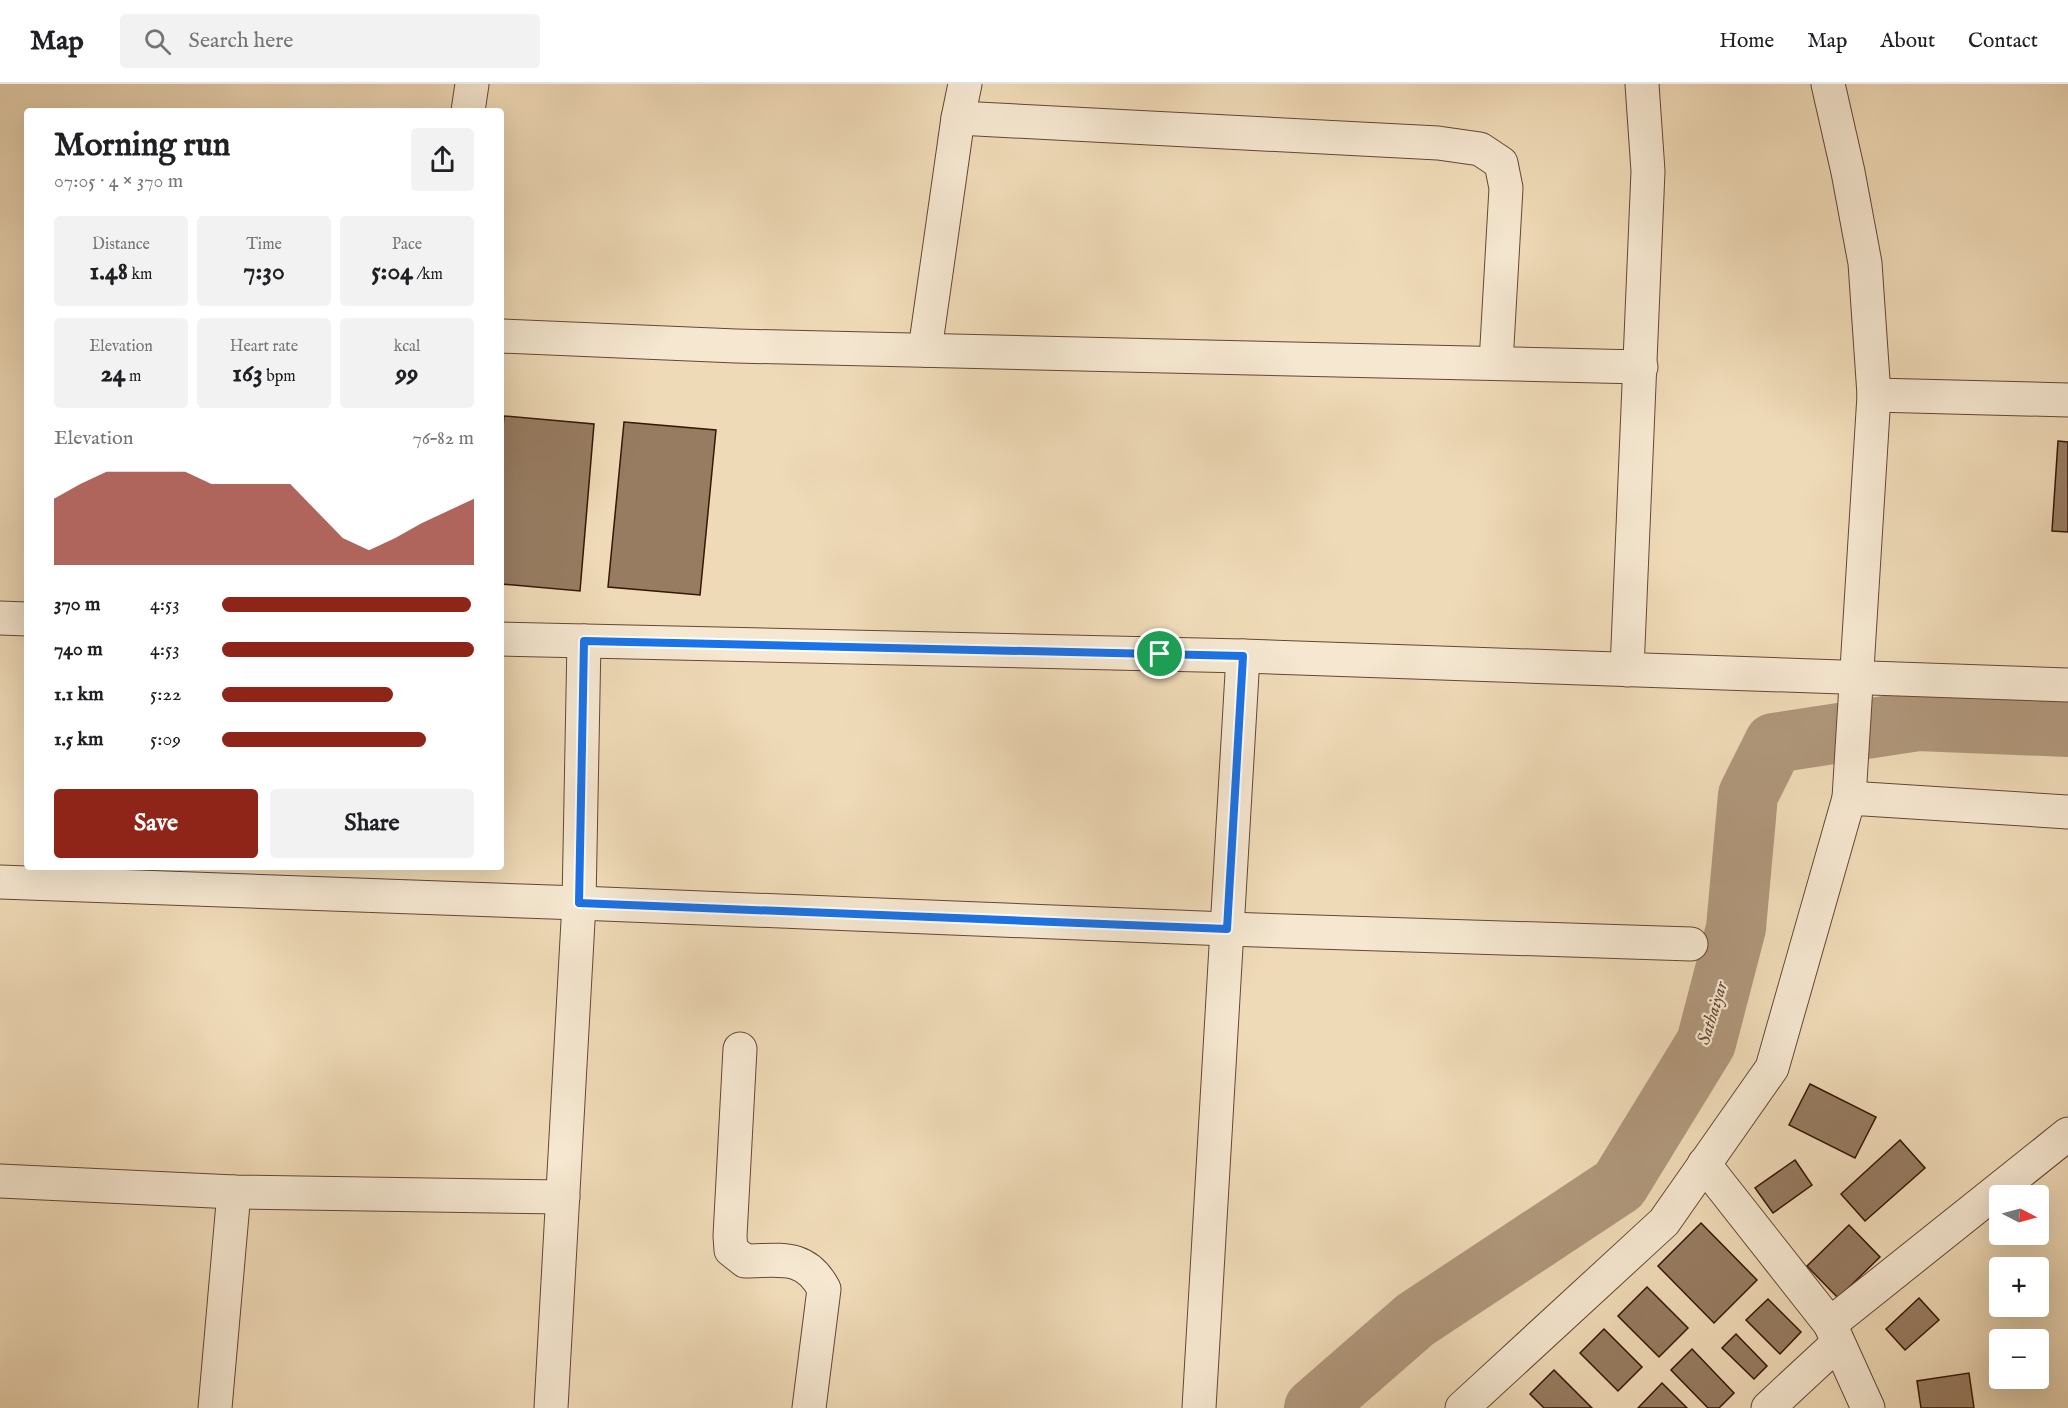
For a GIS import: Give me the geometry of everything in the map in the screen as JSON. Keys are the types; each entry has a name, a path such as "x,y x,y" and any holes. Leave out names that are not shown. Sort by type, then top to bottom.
{"street":[{"path":"468,108 472,84"},
{"path":"925,350 958,118 965,84"},
{"path":"1627,670 1648,171 1642,84"},
{"path":"1462,1408 1664,1222 1772,1068 1850,786 1874,395 1865,262 1828,84"},
{"path":"958,118 1438,143 1480,149 1501,164 1506,188 1496,363"},
{"path":"504,336 736,346 1641,367"},
{"path":"1874,395 2068,400"},
{"path":"0,618 24,619"},
{"path":"504,639 1243,656 1627,670 1856,693 2068,685"},
{"path":"551,1408 579,903 584,641"},
{"path":"1199,1408 1243,656"},
{"path":"1850,786 2068,812"},
{"path":"0,882 1227,929 1691,944"},
{"path":"740,1049 731,1250 745,1262 795,1261 816,1274 824,1289 809,1408"},
{"path":"1768,1408 1834,1334 2068,1134"},
{"path":"1704,1164 1834,1334 1868,1408"},
{"path":"0,1182 234,1192 563,1197"},
{"path":"215,1408 234,1192"}],"building":[{"path":"504,416 594,424 580,591 504,584"},
{"path":"624,422 716,430 700,595 608,587"},
{"path":"2058,441 2068,442 2068,532 2052,531"},
{"path":"1810,1084 1876,1117 1855,1158 1789,1125"},
{"path":"1900,1140 1925,1168 1865,1221 1841,1194"},
{"path":"1795,1160 1812,1185 1773,1213 1755,1188"},
{"path":"1701,1223 1757,1280 1714,1323 1658,1266"},
{"path":"1849,1225 1880,1257 1838,1298 1807,1266"},
{"path":"1647,1287 1688,1328 1659,1357 1618,1316"},
{"path":"1919,1298 1939,1320 1905,1350 1886,1329"},
{"path":"1768,1299 1801,1332 1780,1354 1746,1320"},
{"path":"1604,1329 1642,1367 1618,1391 1580,1353"},
{"path":"1736,1334 1767,1366 1754,1379 1722,1348"},
{"path":"1692,1349 1734,1393 1719,1408 1708,1408 1671,1370"},
{"path":"1554,1370 1592,1408 1544,1408 1530,1394"},
{"path":"1969,1373 1974,1408 1921,1408 1917,1381"},
{"path":"1662,1383 1687,1408 1638,1408"}],"waterway":[{"name":"Sathaiyar","path":"1314,1408 1415,1320 1619,1185 1706,1043 1736,928 1748,795 1774,743 1918,721 2068,727"}],"route":[{"path":"584,641 1160,654 1243,656 1227,929 579,903 584,641"}]}
